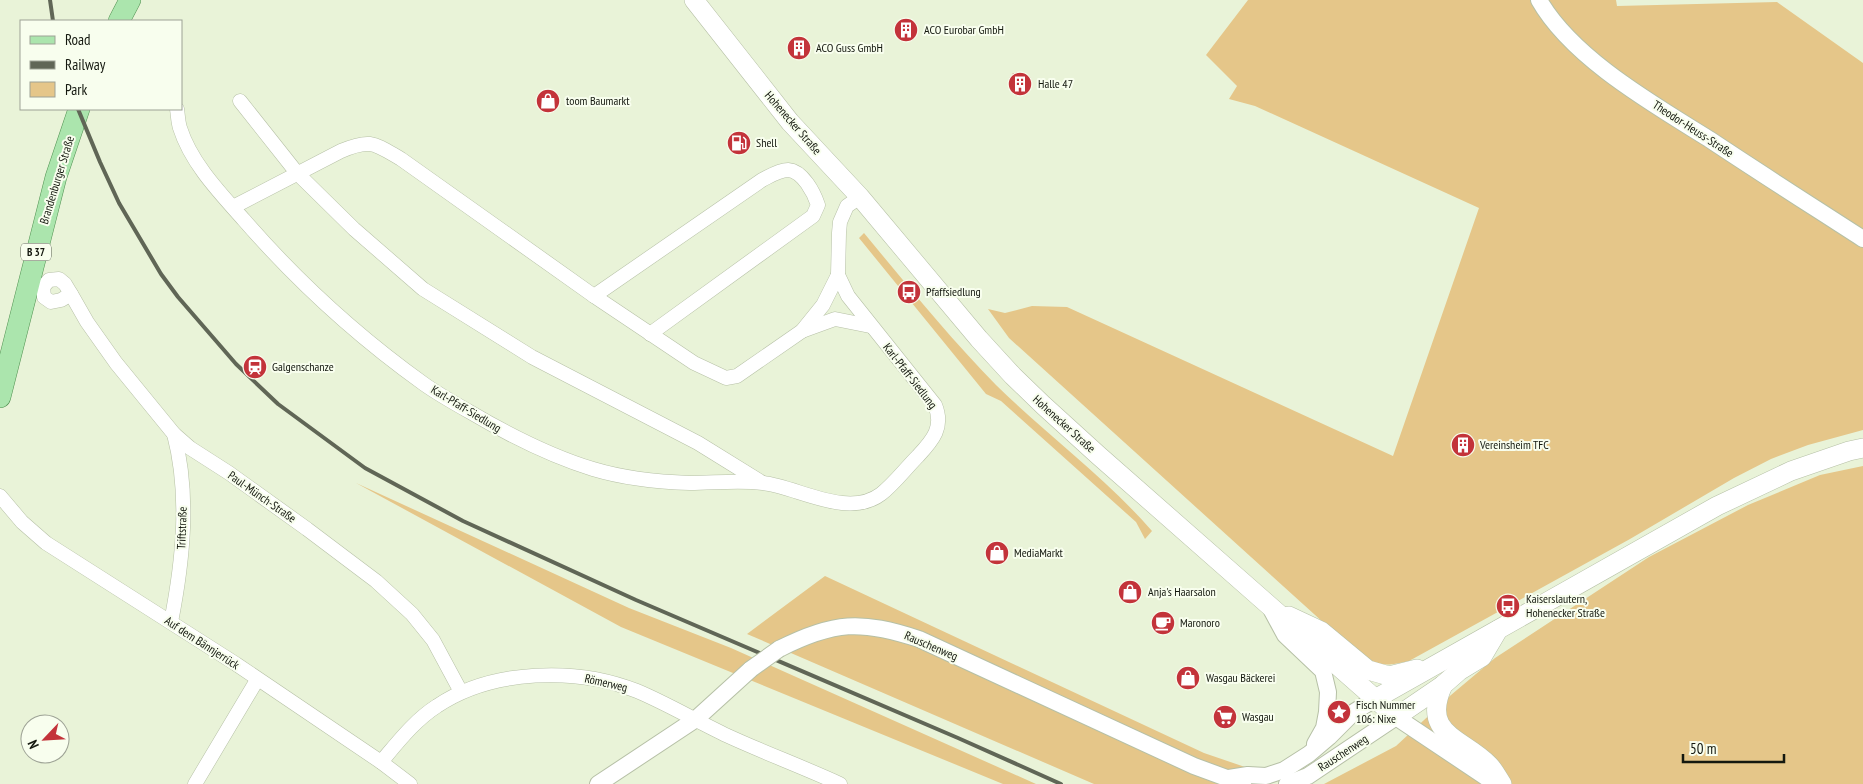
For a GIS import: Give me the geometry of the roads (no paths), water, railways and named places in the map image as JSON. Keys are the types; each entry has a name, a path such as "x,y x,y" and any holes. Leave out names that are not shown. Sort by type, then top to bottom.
{"main road":[{"path":"120,20 130,0"},
{"name":"Hohenecker Straße","path":"694,0 790,122 860,197 979,339 1013,376 1042,405 1396,717"},
{"name":"Brandenburger Straße","path":"0,397 56,177 79,110"},
{"path":"1376,699 1717,506 1791,471 1863,448"},
{"path":"1270,607 1321,631 1368,670 1389,676 1438,664"},
{"path":"1396,717 1443,685 1459,671 1482,658 1498,630"},
{"path":"1443,685 1436,708 1441,726 1455,740 1489,765 1502,784"}],"street":[{"name":"Theodor-Heuss-Straße","path":"1540,0 1559,29 1598,66 1863,239"},
{"name":"Karl-Pfaff-Siedlung","path":"240,101 297,173 354,229 423,289 532,357 698,443 761,483"},
{"name":"Karl-Pfaff-Siedlung","path":"177,110 180,128 191,152 220,193 296,276 353,329 426,386 502,431 557,457 595,470 630,477 687,483 761,483 779,486 834,502 850,504 866,502 880,495 926,447 936,432 940,416 935,405 870,326 848,296 838,275"},
{"name":"Karl-Pfaff-Siedlung","path":"233,207 355,145 374,144 401,159 650,334 694,363 726,378 737,376 802,331 835,320 870,326"},
{"path":"594,296 762,180 778,172 790,170 800,175 813,192 818,205 812,216 650,334"},
{"name":"Karl-Pfaff-Siedlung","path":"802,331 823,305 838,275 840,222 847,206 860,197"},
{"name":"Paul-Münch-Straße","path":"71,294 87,322 116,363 174,434 190,448 229,473 376,580 412,614 433,640 461,692"},
{"name":"Triftstraße","path":"171,622 178,586 182,544 183,501 180,458 174,434"},
{"name":"Auf dem Bännjerrück","path":"1,497 22,522 46,543 171,622 381,762 410,784"},
{"path":"1270,607 1286,635 1323,671 1328,692 1324,728 1309,754"},
{"name":"Rauschenweg","path":"598,784 696,719 751,669 779,649 810,634 837,627 861,625 893,630 928,643 1194,766 1236,781 1248,775 1266,776 1284,770 1309,754 1354,712 1376,699"},
{"name":"Römerweg","path":"381,762 416,723 436,706 461,692 479,684 556,674 597,679 636,691 728,736 840,784"},
{"path":"195,784 257,680"},
{"name":"Rauschenweg","path":"1287,784 1308,776 1396,717"},
{"name":"Hohenecker Straße","path":"1396,717 1496,784"}],"railway":[{"path":"50,0 53,20"},
{"path":"78,110 119,203 161,274 178,297 236,364 278,404 365,468 463,521 636,600 1061,784"}],"place":[{"name":"ACO Eurobar GmbH","path":"906,30"},
{"name":"ACO Guss GmbH","path":"799,48"},
{"name":"Halle 47","path":"1020,84"},
{"name":"toom Baumarkt","path":"548,101"},
{"name":"Shell","path":"739,143"},
{"name":"Pfaffsiedlung","path":"909,292"},
{"name":"Galgenschanze","path":"255,367"},
{"name":"Vereinsheim TFC","path":"1463,445"},
{"name":"MediaMarkt","path":"997,553"},
{"name":"Anja's Haarsalon","path":"1130,592"},
{"name":"Kaiserslautern, Hohenecker Straße","path":"1508,606"},
{"name":"Maronoro","path":"1163,623"},
{"name":"Wasgau Bäckerei","path":"1188,678"},
{"name":"Fisch Nummer 106: Nixe","path":"1339,712"},
{"name":"Wasgau","path":"1225,717"}]}
